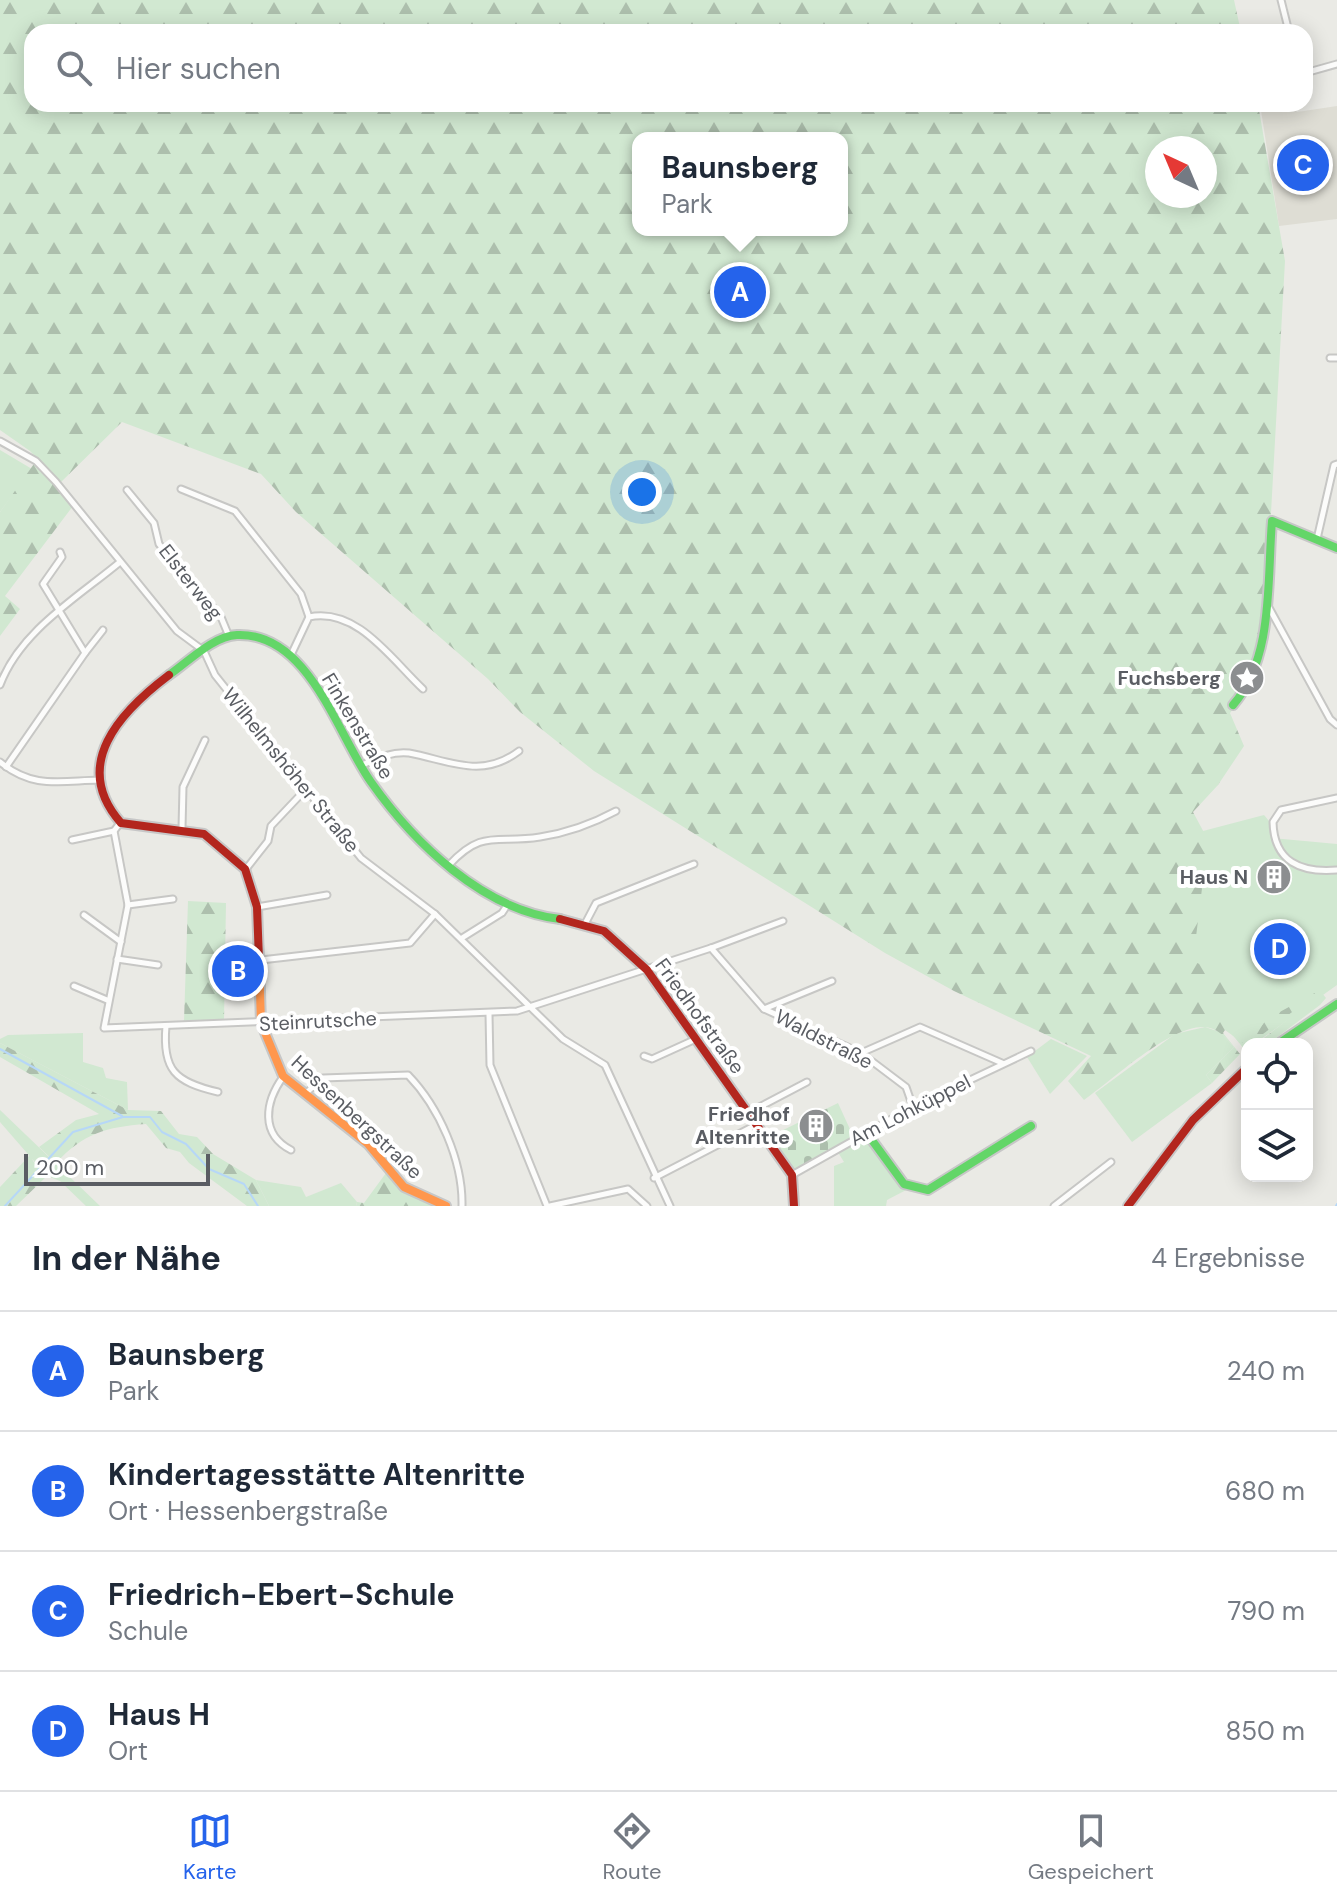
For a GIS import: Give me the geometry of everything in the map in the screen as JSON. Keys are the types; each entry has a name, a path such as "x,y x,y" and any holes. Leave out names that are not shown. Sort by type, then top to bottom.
{"street":[{"path":"1281,0 1287,24"},
{"path":"1313,71 1337,64"},
{"name":"Wilhelmshöher Straße","path":"0,441 36,461 177,631 204,651 215,675 361,858 462,938 563,1039 605,1065 654,1178 670,1206"},
{"path":"1317,539 1334,465 1337,464"},
{"path":"181,489 235,511 301,594 309,617 291,655"},
{"name":"Elsterweg","path":"127,490 154,523 159,544 221,617 228,634"},
{"path":"1233,705 1247,692 1254,674 1267,603 1272,521 1337,548"},
{"path":"60,552 62,557 43,584 85,653"},
{"path":"0,685 26,642 120,562"},
{"path":"1267,603 1330,719 1337,725"},
{"path":"309,617 327,613 357,625 423,689"},
{"path":"99,780 32,782 3,764 103,630"},
{"path":"228,634 167,676 114,725 99,780 103,800 121,823 182,828 204,834 245,869 268,841 271,826 305,790"},
{"name":"Finkenstraße","path":"228,634 249,636 291,655 333,708 360,766 424,844 449,865 508,904 538,915 585,923 621,942"},
{"path":"182,828 183,787 205,740"},
{"path":"360,766 384,755 407,753 447,765 487,765 505,762 519,751"},
{"path":"1337,798 1281,810 1276,814 1273,832 1288,862 1305,870 1337,870"},
{"path":"449,865 467,846 481,840 537,838 563,833 616,811"},
{"path":"72,840 114,831 121,823"},
{"path":"74,986 107,1000 128,905 114,831"},
{"path":"585,923 596,903 694,864"},
{"name":"Hessenbergstraße","path":"245,869 257,907 261,1023 283,1076 368,1144 404,1187 446,1206"},
{"path":"257,907 327,895"},
{"path":"128,905 173,899"},
{"path":"462,938 502,913 508,904"},
{"path":"261,960 410,943 435,914"},
{"path":"84,915 121,942"},
{"name":"Steinrutsche","path":"107,1000 104,1028 489,1014 531,1005 647,970 783,921"},
{"name":"Friedhofstraße","path":"621,942 647,970 792,1175"},
{"name":"Waldstraße","path":"711,948 764,1009 861,1053 906,1087 913,1107"},
{"path":"117,959 158,965"},
{"name":"Waldstraße","path":"764,1009 832,981"},
{"path":"1287,1038 1337,1004"},
{"path":"489,1014 490,1065 548,1206 606,1192 635,1192 647,1206"},
{"path":"166,1026 163,1053 171,1070 203,1089 218,1092"},
{"path":"861,1053 920,1027 1002,1063"},
{"path":"644,1056 652,1059 696,1039"},
{"name":"Am Lohküppel","path":"792,1175 913,1107 1031,1051"},
{"path":"1128,1206 1193,1120 1241,1074"},
{"path":"304,1094 323,1078 408,1075 428,1095 447,1140 462,1185 462,1206"},
{"path":"283,1076 271,1094 267,1109 270,1128 278,1144 291,1150"},
{"path":"750,1112 807,1082"},
{"path":"654,1178 758,1125"},
{"path":"866,1132 904,1184 910,1188 928,1190 1031,1126"},
{"path":"1054,1206 1111,1162"},
{"path":"792,1175 794,1206"}],"shaded area":[{"path":"1337,106 1337,219 1279,226 1261,112 1313,112"}],"green space":[{"path":"0,0 1234,0 1239,24 24,24 24,112 1259,112 1285,261 1265,621 1246,692 1230,713 1244,746 1218,785 1193,812 1208,840 1193,961 1221,974 1234,987 1224,1010 1233,1026 1246,1038 1241,1038 1241,1042 1225,1030 1223,1033 1240,1054 1212,1083 1206,1075 1234,1047 1224,1036 1208,1027 1189,1029 1158,1045 1084,1100 1068,1081 1091,1056 954,991 885,953 594,771 520,712 488,679 296,512 261,474 122,422 60,483 30,451 0,430"},
{"path":"0,450 32,469 0,512"},
{"path":"36,461 76,502 5,596 20,609 0,636 0,512"},
{"path":"1264,815 1269,821 1272,838 1337,844 1337,985 1262,1038 1241,1038 1241,1045 1166,955 1203,831"},
{"path":"188,901 226,903 224,1021 184,1021"},
{"path":"1324,988 1258,1038 1252,1038 1267,1019"},
{"path":"1322,993 1326,998 1276,1038 1264,1038"},
{"path":"1205,1027 1220,1032 1234,1047 1206,1075 1212,1083 1132,1142 1095,1093 1175,1034"},
{"path":"83,1033 83,1062 103,1068 106,1078 127,1082 128,1110 0,1043 0,1039 8,1035"},
{"path":"1051,1039 1087,1056 1050,1094 1027,1057"},
{"path":"0,1043 128,1110 161,1111 179,1134 197,1137 213,1154 256,1180 269,1206 247,1206 189,1163 180,1152 166,1148 146,1124 96,1133 56,1163 39,1147 76,1120 99,1114 0,1057"},
{"path":"838,1103 854,1138 792,1175 767,1138"},
{"path":"0,1110 100,1206 86,1206 60,1181 47,1176 0,1122"},
{"path":"866,1132 910,1188 887,1200 886,1206 834,1206 834,1166 844,1162 836,1149"},
{"path":"31,1154 33,1161 47,1176 16,1206 0,1206 0,1187"},
{"path":"386,1173 401,1190 434,1206 356,1206 357,1202 364,1203"},
{"path":"256,1180 301,1187 306,1197 341,1183 357,1202 356,1206 269,1206"}],"waterway":[{"path":"0,1049 122,1116"},
{"path":"5,1206 73,1132 123,1117 150,1117 162,1132 186,1144 209,1169 244,1184 258,1206"}],"traffic: fast":[{"path":"1233,705 1256,665 1262,642 1272,521 1337,548"},
{"path":"169,675 210,645 228,636 262,639 284,650 319,690 371,782 429,850 478,888 504,902 560,919"},
{"path":"1287,1038 1337,1004"},
{"path":"866,1132 904,1184 928,1190 1031,1126"}],"traffic: slow":[{"path":"259,960 261,1023 283,1076 368,1144 404,1187 446,1206"}],"traffic: jam":[{"path":"169,675 134,706 108,741 101,760 100,781 106,802 121,823 204,834 245,869 257,907 259,960"},
{"path":"560,919 604,931 647,970 792,1175 794,1206"},
{"path":"1128,1206 1193,1120 1241,1074"}],"place":[{"name":"Friedrich-Ebert-Schule","path":"1303,165"},
{"name":"Baunsberg","path":"740,292"},
{"name":"Fuchsberg","path":"1247,678"},
{"name":"Haus N","path":"1274,877"},
{"name":"Haus H","path":"1280,949"},
{"name":"Kindertagesstätte Altenritte","path":"238,971"},
{"name":"Friedhof Altenritte","path":"816,1126"}]}
